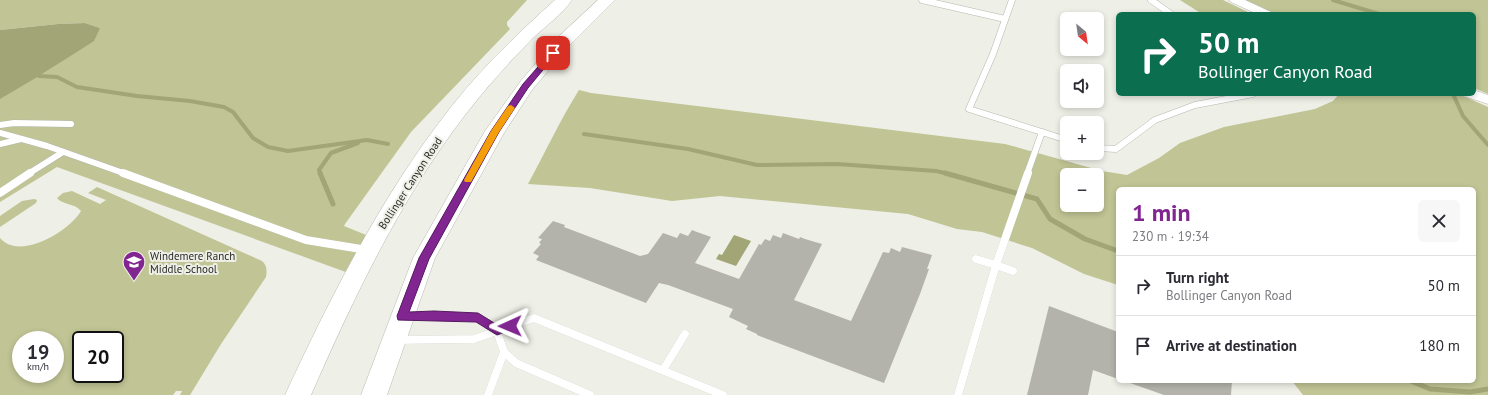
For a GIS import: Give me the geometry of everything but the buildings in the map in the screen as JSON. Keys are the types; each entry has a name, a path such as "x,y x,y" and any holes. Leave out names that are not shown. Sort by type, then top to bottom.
{"main road":[{"name":"Bollinger Canyon Road","path":"298,395 326,333 367,250 406,186 449,124 488,75 564,0"},
{"path":"374,395 424,258 495,131 526,86 563,42 607,0"}],"street":[{"path":"1235,0 1262,12"},
{"path":"1476,96 1488,100"}],"lane":[{"path":"922,0 1004,19"},
{"path":"1012,0 1004,19 993,54 969,109 1060,138"},
{"path":"1151,0 1168,12"},
{"path":"1104,148 1116,149 1155,120 1195,105 1242,96"},
{"path":"0,125 14,123 71,124"},
{"path":"958,395 996,265 1042,132"},
{"path":"0,133 62,152 306,240 367,250"},
{"path":"0,144 21,139"},
{"path":"0,193 62,152"},
{"path":"976,259 1013,271"},
{"path":"402,316 478,318 497,331 504,352 516,363 590,395"},
{"path":"394,340 474,339 534,318 723,395"},
{"path":"663,370 685,334"},
{"path":"488,395 504,352"}],"shaded area":[{"path":"0,0 527,0 507,22 510,29 411,132 345,224 344,226 376,239 354,275 57,167 0,202 0,90 39,76 62,61 100,28 85,23 58,24 0,30"},
{"path":"1180,0 1223,0 1248,12 1199,12"},
{"path":"1244,0 1488,0 1488,94 1476,89 1476,12 1271,12"},
{"path":"85,23 100,28 94,41 0,99 0,30 58,24"},
{"path":"579,90 591,93 1005,144 1091,168 1060,168 1060,212 1104,212 1104,171 1127,175 1159,158 1180,143 1224,127 1315,109 1333,101 1337,96 1463,96 1488,107 1488,395 1303,395 1294,383 1476,383 1476,187 1116,187 1116,284 1084,274 1032,248 982,232 957,229 908,214 720,196 672,201 590,188 528,184"},
{"name":"Windemere Ranch Middle School","path":"97,187 262,261 266,266 266,277 221,344 190,395 180,395 182,391 176,391 173,395 0,395 0,238 8,244 19,246 31,245 55,235 75,219 81,211 78,208 62,202 57,198 63,193 72,191 100,204 106,200 88,193"},
{"path":"37,200 36,203 0,227 0,216 22,201"},
{"path":"734,235 751,241 736,266 716,259 719,254 722,255"}],"waterway":[{"path":"1333,0 1372,12"},
{"path":"39,76 57,77 77,87 137,96 190,101 224,107 233,112 253,138 268,147 288,151 367,140 388,144"},
{"path":"1454,96 1463,116 1488,145"},
{"path":"584,134 688,149 757,165 837,164 936,171 946,173"},
{"path":"321,174 319,170 331,153 358,143"},
{"path":"320,173 333,204"},
{"path":"946,173 1037,199 1050,219 1085,239 1116,250"},
{"path":"1416,383 1430,389 1470,392 1488,389"}],"slow traffic":[{"path":"468,180 495,131 511,108"}],"place":[{"name":"Windemere Ranch Middle School","path":"134,282"}],"route":[{"path":"510,326 497,331 478,318 402,316 424,258 495,131 526,86 553,53"}]}
